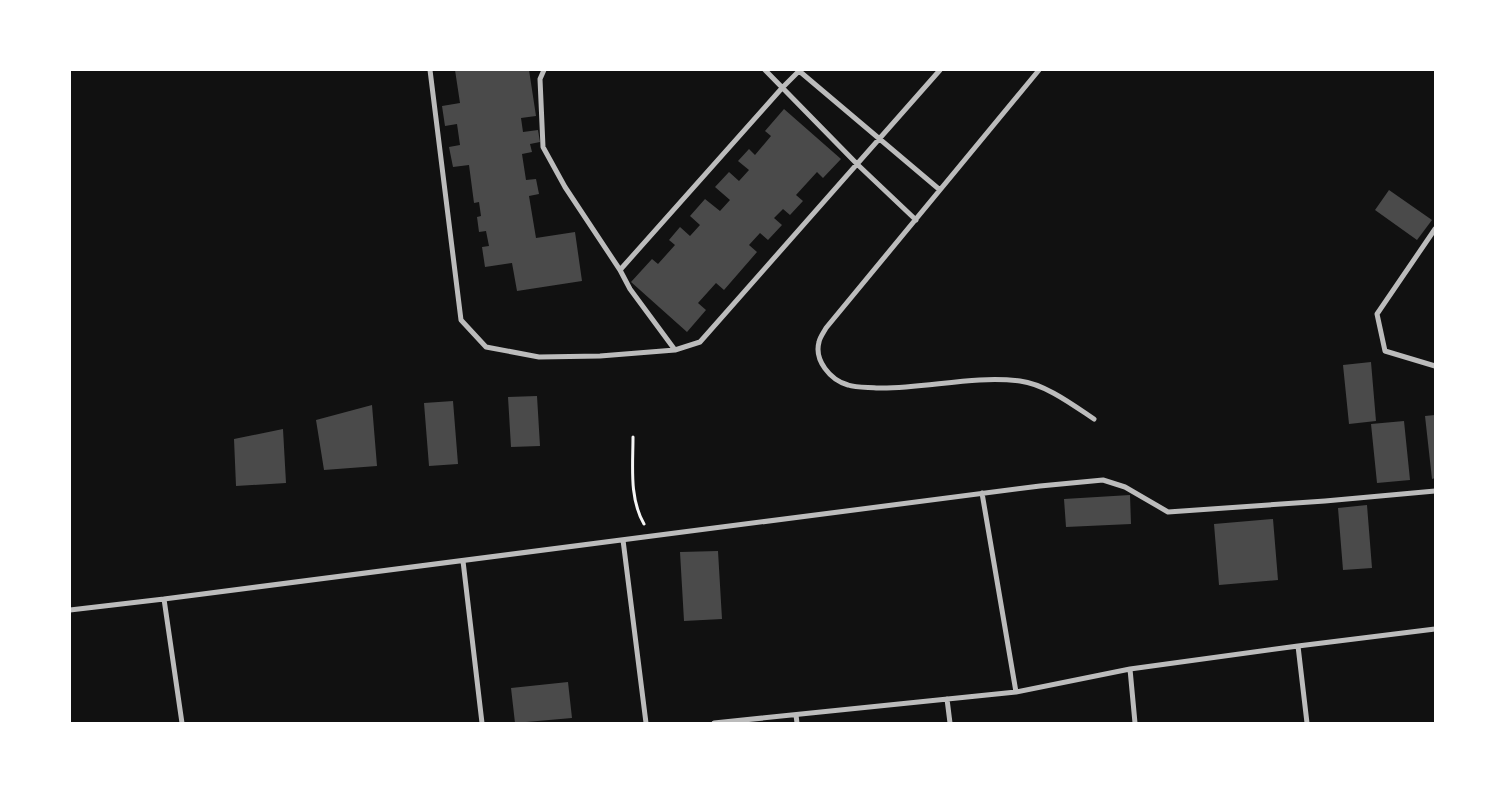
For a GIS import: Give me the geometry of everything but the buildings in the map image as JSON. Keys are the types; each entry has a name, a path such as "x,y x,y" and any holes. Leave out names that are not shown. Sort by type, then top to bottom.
{"street":[{"path":"430,70 461,320 486,347 539,358 600,356 675,350 700,342 940,70"},
{"path":"544,70 540,79 543,147 565,187 620,270 630,289 675,350"},
{"path":"764,70 858,165 916,220"},
{"path":"620,270 799,70 940,190"},
{"path":"1039,70 826,328 819,340 818,350 821,362 832,377 848,385 895,388 996,379 1022,381 1069,401 1094,419"},
{"path":"1435,229 1377,314 1385,351 1435,366"},
{"path":"70,610 164,600 982,493 1103,480 1125,488 1168,512 1435,491"},
{"path":"982,493 1016,692"},
{"path":"623,540 646,723"},
{"path":"463,561 482,723"},
{"path":"164,600 182,723"},
{"path":"714,723 1016,692 1130,670 1435,629"},
{"path":"1298,646 1307,723"},
{"path":"1130,670 1135,723"},
{"path":"947,699 950,723"},
{"path":"796,714 797,723"}],"path":[{"path":"633,437 633,489 637,512 650,535"}]}
